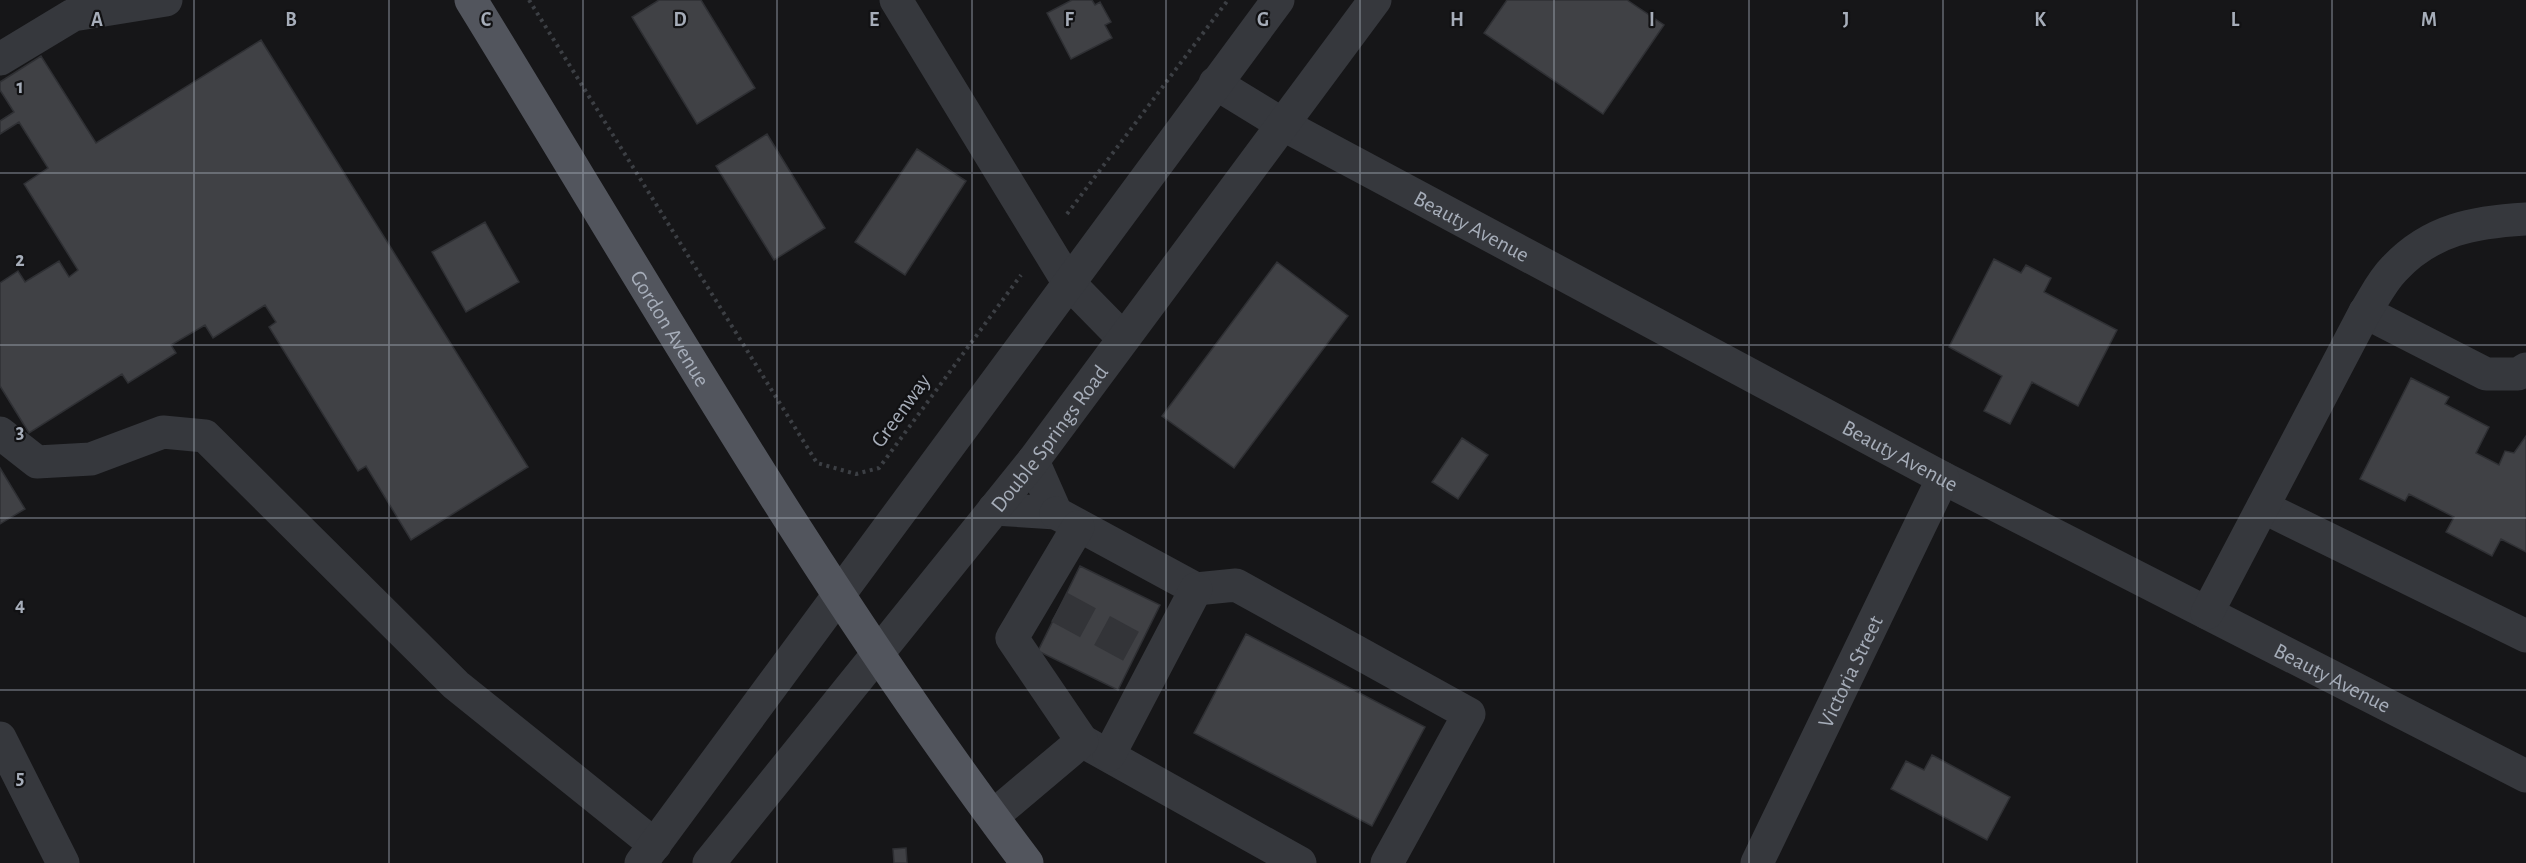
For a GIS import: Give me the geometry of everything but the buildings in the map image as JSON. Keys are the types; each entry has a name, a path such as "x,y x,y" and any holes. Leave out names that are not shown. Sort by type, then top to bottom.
{"main road":[{"name":"Gordon Avenue","path":"471,0 838,593 877,652 1027,863"}],"street":[{"path":"0,59 73,15 166,0"},
{"path":"896,0 1068,282 1123,338"},
{"path":"0,433 37,462 92,459 163,432 205,436 456,685 648,854 838,593 1278,0"},
{"name":"Double Springs Road","path":"709,863 1033,460 1375,0"},
{"name":"Beauty Avenue","path":"1215,83 1282,124 1942,478 2526,776"},
{"path":"2207,613 2365,312 2393,269 2431,239 2480,221 2526,219"},
{"path":"2365,312 2486,374 2518,374 2526,369"},
{"path":"1033,460 1067,520 1048,601 1012,638 1095,748 1300,863"},
{"name":"Victoria Street","path":"1756,863 1942,478"},
{"path":"2263,507 2526,636"},
{"path":"994,509 1067,520 1196,589 1236,585 1468,714 1387,863"},
{"path":"993,816 1095,748 1148,656 1196,589"},
{"path":"0,738 63,863"}],"path":[{"name":"Greenway","path":"530,0 817,463 856,474 879,468 1228,0"}],"tunnel":[{"path":"1059,607 1138,650"}]}
